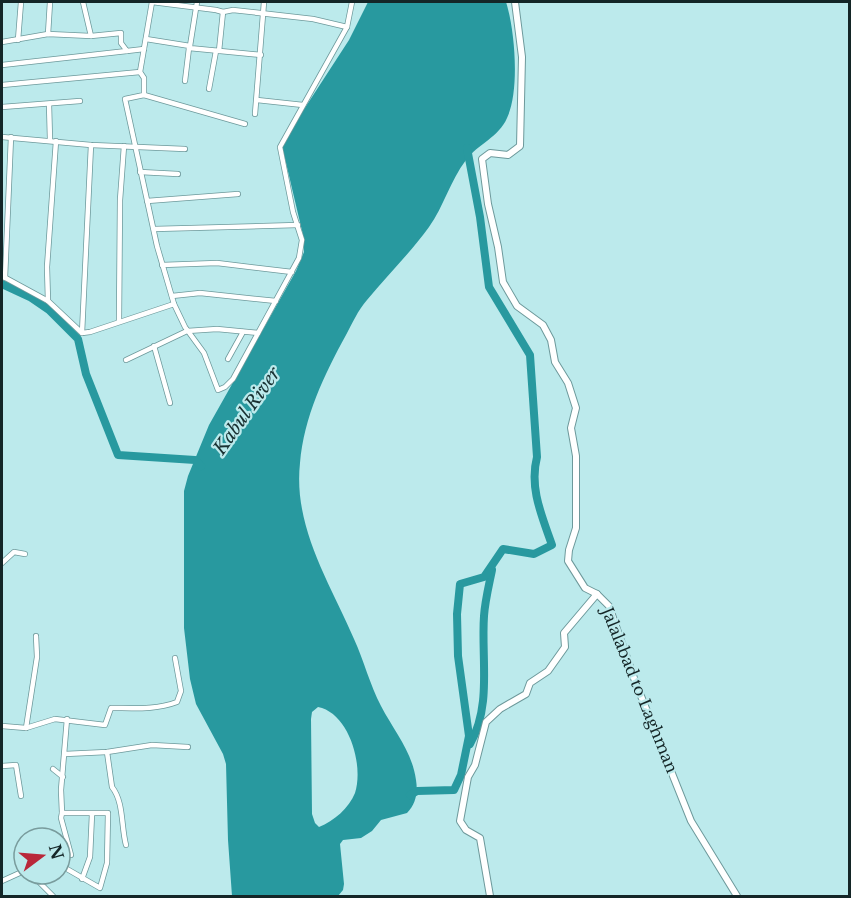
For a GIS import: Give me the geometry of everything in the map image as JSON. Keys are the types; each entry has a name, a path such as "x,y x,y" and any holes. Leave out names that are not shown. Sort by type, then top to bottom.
{"street":[{"path":"18,40 21,2"},
{"path":"48,34 50,2"},
{"path":"83,2 91,36"},
{"path":"144,95 144,78 140,72 152,2 196,4 223,12 233,10 313,19 347,27"},
{"path":"233,2 233,10"},
{"path":"255,114 264,2"},
{"path":"245,124 144,95 125,99 162,265 174,304 188,331 204,353 218,390 233,379 299,258 302,240 280,147 347,27 352,2"},
{"name":"Jalalabad to Laghman","path":"515,2 522,57 520,146 508,155 490,153 482,159 502,282 517,306 543,326 551,340 555,362 568,383 576,408 571,428 576,456 576,528 568,550 568,561 585,588 597,594 609,606 635,681 691,821 738,897"},
{"path":"185,81 196,4"},
{"path":"209,89 223,12"},
{"path":"2,42 48,34 91,36 121,33 121,43 127,51"},
{"path":"146,39 217,51 261,55"},
{"path":"2,64 144,49"},
{"path":"2,85 140,72"},
{"path":"257,100 303,105"},
{"path":"2,107 80,101"},
{"path":"48,301 53,140 49,104"},
{"path":"2,137 91,145 185,149"},
{"path":"11,137 3,277 48,301 82,333"},
{"path":"82,333 91,145"},
{"path":"119,321 120,200 124,147"},
{"path":"140,172 178,174"},
{"path":"147,201 238,194"},
{"path":"154,229 298,225"},
{"path":"162,265 217,263 292,272"},
{"path":"172,296 200,293 276,301"},
{"path":"82,333 174,304"},
{"path":"126,360 188,331 217,329 258,333"},
{"path":"228,359 243,332"},
{"path":"154,346 170,403"},
{"path":"2,563 14,552 25,555"},
{"path":"488,896 480,838 466,830 460,822 468,777 475,765 486,722 500,709 526,694 530,683 548,671 565,647 564,633 597,594"},
{"path":"26,728 37,657 36,636"},
{"path":"2,726 26,728 55,719 105,725 111,708 168,706 177,702 181,691 175,658"},
{"path":"63,826 61,818 67,719"},
{"path":"65,754 107,752 152,745 188,747"},
{"path":"107,752 112,787 115,790 121,812 122,832 126,845"},
{"path":"2,766 16,765 21,796"},
{"path":"53,769 63,777"},
{"path":"62,813 108,813 107,863 100,888 72,873"},
{"path":"82,879 90,857 92,814"},
{"path":"43,886 53,897"}],"water":[{"name":"Kabul River","path":"368,2 506,2 514,44 514,92 503,125 466,160 429,227 358,313 323,381 302,446 299,487 308,532 315,554 358,647 377,698 411,760 417,784 414,802 407,813 381,820 372,831 361,838 343,840 340,844 344,884 338,896 232,896 226,764 196,704 190,679 184,628 184,491 209,425 296,271 304,252 303,235 282,146 349,40","holes":["318,707 329,711 346,729 352,742 357,782 355,793 345,809 319,827 312,814 311,719 312,712"]}],"waterway":[{"path":"410,795 417,791 454,790 461,775 469,736 458,656 457,614 460,584 484,577 503,549 534,554 552,545 536,491 537,457 530,355 489,287 480,217 467,148"},
{"path":"2,284 30,297 49,310 78,339 86,374 118,455 195,460 201,466"},
{"path":"470,744 481,714 484,682 484,616 492,570"}]}
